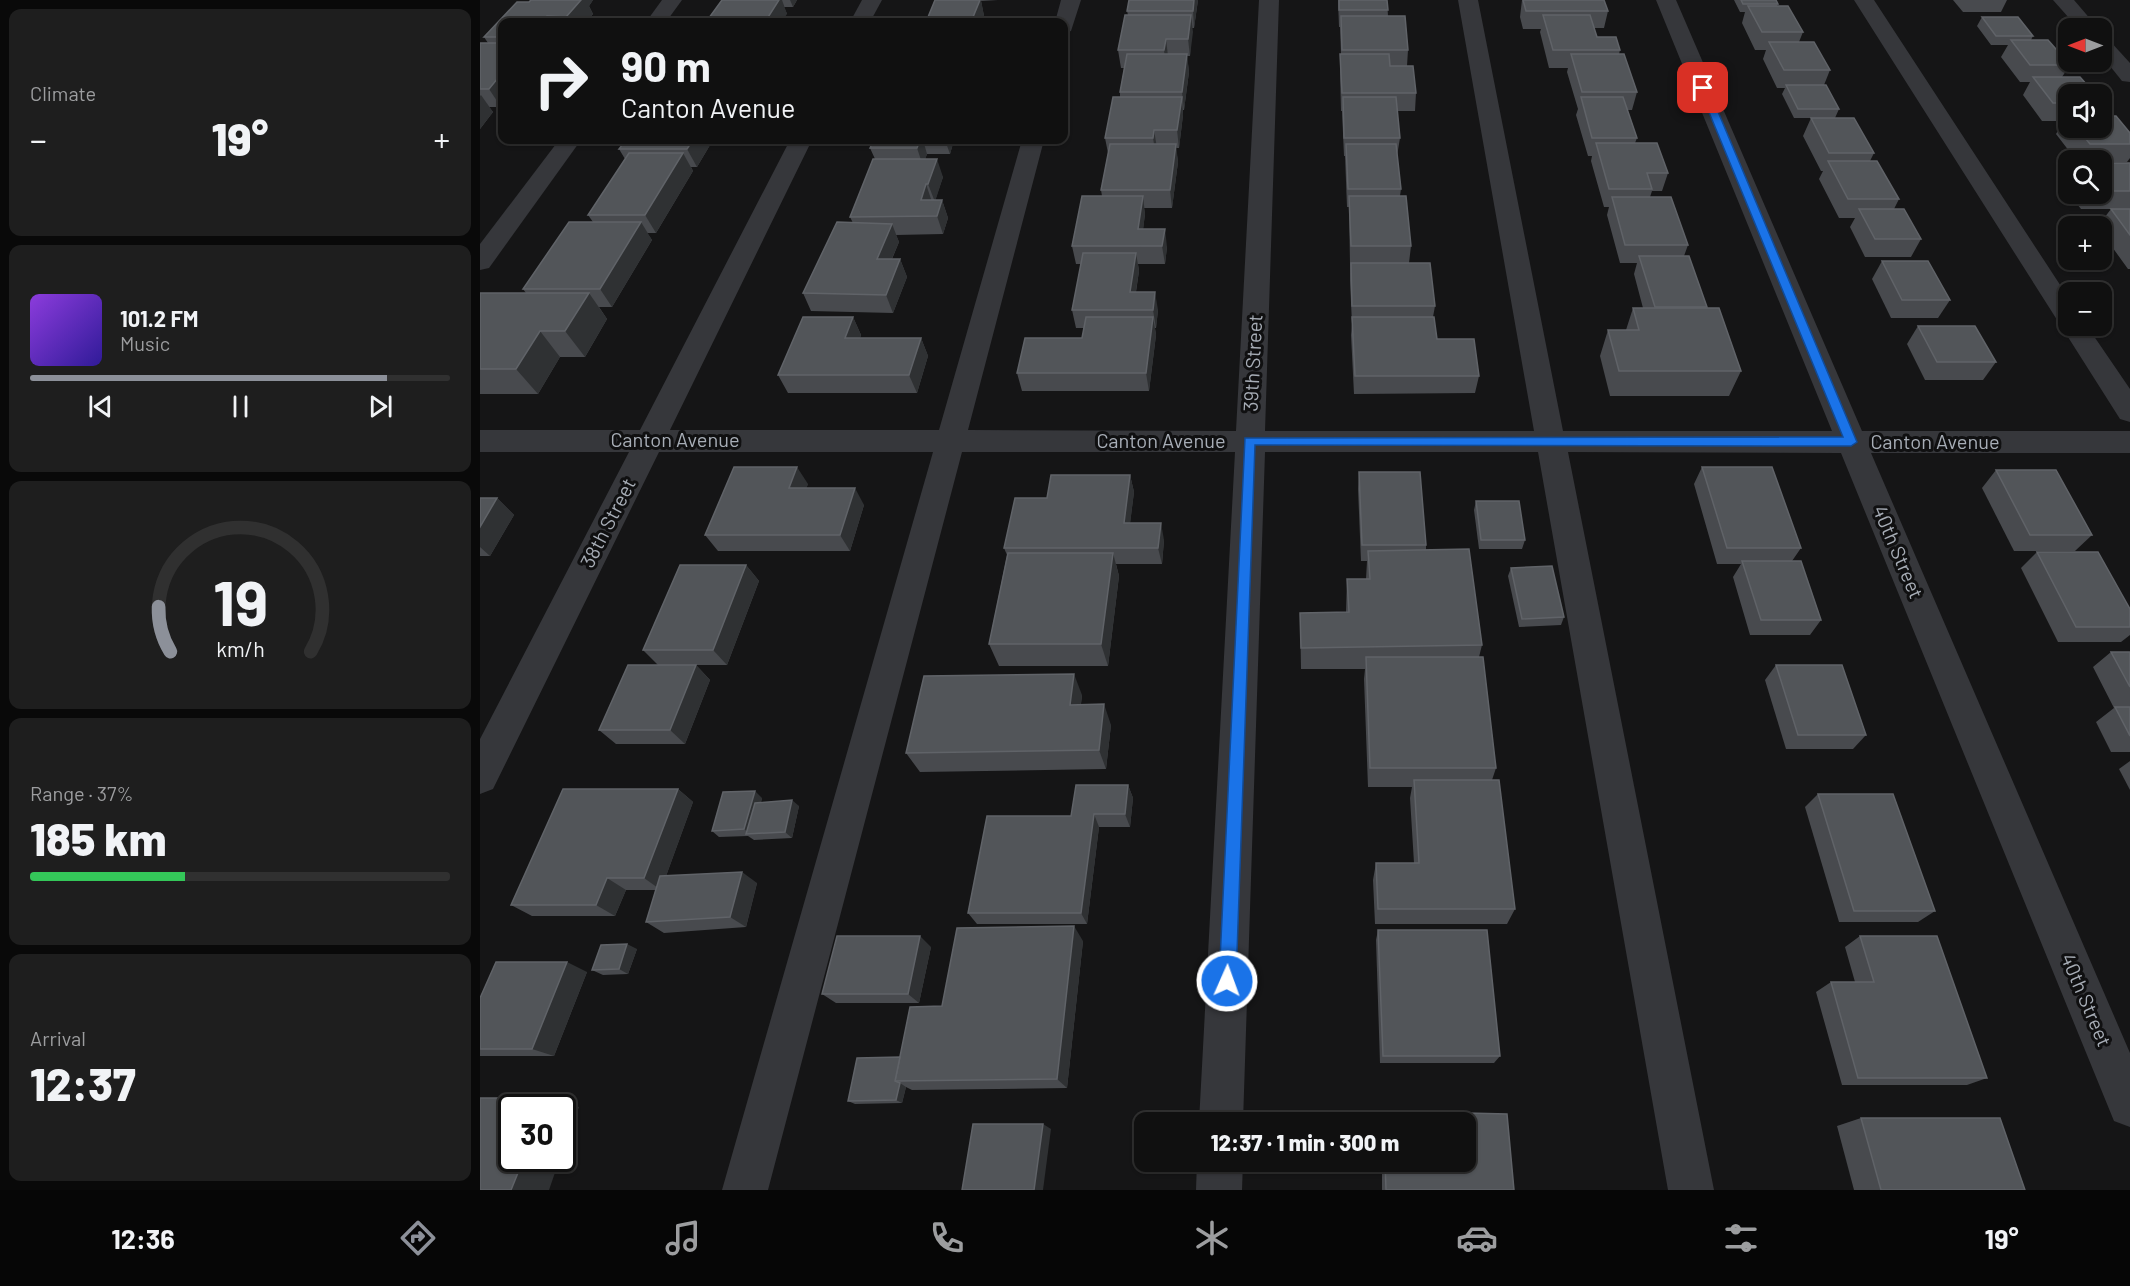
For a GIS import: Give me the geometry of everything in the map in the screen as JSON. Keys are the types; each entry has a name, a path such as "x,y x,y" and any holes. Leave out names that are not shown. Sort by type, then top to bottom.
{"street":[{"path":"659,18 672,0"},
{"path":"862,18 872,0"},
{"path":"1066,18 1071,0"},
{"name":"39th Street","path":"1221,1112 1269,0"},
{"path":"1468,0 1691,1190"},
{"name":"40th Street","path":"1666,0 2130,1105"},
{"path":"1864,0 2058,301"},
{"path":"2063,0 2079,18"},
{"path":"2112,55 2130,76"},
{"path":"480,262 567,144"},
{"name":"38th Street","path":"480,777 799,144"},
{"path":"745,1190 1032,144"},
{"path":"2081,336 2130,412"},
{"name":"Canton Avenue","path":"480,441 2130,442"},
{"path":"1218,1190 1219,1172"}],"building":[{"path":"531,0 581,0 566,17 502,18 517,2"},
{"path":"722,0 779,0 768,18 709,18"},
{"path":"935,0 980,0 973,18 928,18"},
{"path":"1129,0 1194,0 1193,11 1127,11"},
{"path":"1339,0 1387,0 1388,10 1339,10"},
{"path":"1523,0 1604,0 1608,11 1526,11"},
{"path":"1741,0 1776,0 1778,4 1743,4"},
{"path":"1748,6 1788,6 1803,32 1762,32"},
{"path":"1125,15 1191,15 1188,39 1166,39 1164,50 1118,50"},
{"path":"1543,15 1590,15 1597,37 1616,37 1620,50 1553,50"},
{"path":"1341,16 1405,16 1408,50 1342,50"},
{"path":"1982,17 2018,17 2033,36 1996,36"},
{"path":"498,22 498,37 484,37"},
{"path":"2011,40 2048,40 2058,51 2058,65 2030,65"},
{"path":"1769,42 1814,42 1830,70 1784,70"},
{"path":"480,43 498,43 498,78 489,89 480,89"},
{"path":"1127,54 1187,54 1182,92 1120,92"},
{"path":"1340,54 1389,54 1390,66 1413,66 1416,93 1342,93"},
{"path":"1571,54 1624,54 1637,92 1582,92"},
{"path":"2033,77 2080,77 2086,84 2058,84 2058,103 2053,103"},
{"path":"1786,85 1826,85 1839,109 1798,109"},
{"path":"1113,97 1182,97 1177,130 1154,130 1153,138 1105,138"},
{"path":"1343,97 1396,97 1400,138 1344,138"},
{"path":"1581,97 1623,97 1637,138 1592,138"},
{"path":"2112,116 2116,116 2130,133 2130,144 2090,144 2085,138 2112,138"},
{"path":"1811,118 1854,118 1874,153 1829,153"},
{"path":"1596,143 1657,143 1668,173 1647,173 1652,189 1609,189"},
{"path":"623,144 690,144 687,149 619,149"},
{"path":"872,144 918,144 917,148 870,148"},
{"path":"1110,144 1176,144 1170,190 1101,190"},
{"path":"1346,144 1396,144 1401,189 1348,189"},
{"path":"629,153 683,153 645,215 588,215"},
{"path":"873,159 937,159 921,200 942,200 937,216 850,217"},
{"path":"1828,161 1877,161 1899,199 1848,199"},
{"path":"2112,163 2130,163 2130,191 2112,191"},
{"path":"1082,196 1143,196 1138,229 1165,229 1162,246 1072,246"},
{"path":"1349,196 1406,196 1411,246 1351,246"},
{"path":"1612,197 1671,197 1688,245 1625,245"},
{"path":"1859,209 1904,209 1921,239 1875,239"},
{"path":"2111,209 2130,209 2130,235"},
{"path":"569,222 641,222 600,289 523,289"},
{"path":"837,222 892,224 877,259 900,259 886,295 803,293"},
{"path":"1083,253 1136,253 1130,292 1155,292 1153,310 1072,310"},
{"path":"1639,256 1689,256 1707,307 1655,307"},
{"path":"1882,261 1928,261 1950,300 1902,300"},
{"path":"1351,263 1430,263 1435,306 1352,306"},
{"path":"480,293 589,293 565,331 540,331 516,369 480,369"},
{"path":"1633,308 1719,308 1741,371 1619,371 1608,330 1639,330"},
{"path":"803,317 853,317 845,338 921,338 909,375 778,375"},
{"path":"1086,317 1153,317 1146,373 1017,373 1025,338 1082,338"},
{"path":"1352,317 1434,317 1437,339 1474,339 1479,376 1355,376"},
{"path":"1918,326 1975,326 1996,362 1937,362"},
{"path":"734,467 797,467 789,488 855,488 840,535 705,535"},
{"path":"1702,467 1772,467 1801,548 1727,548"},
{"path":"1996,470 2056,470 2092,535 2030,535"},
{"path":"1359,472 1420,472 1426,545 1362,545"},
{"path":"1051,475 1130,475 1124,523 1161,523 1158,548 1004,548 1015,498 1047,498"},
{"path":"480,498 497,498 480,527"},
{"path":"1476,501 1519,501 1525,540 1481,540"},
{"path":"1469,549 1482,645 1301,648 1300,613 1349,612 1347,579 1370,579 1368,551"},
{"path":"2037,552 2098,552 2130,609 2130,627 2076,627"},
{"path":"1008,553 1113,553 1101,644 989,644"},
{"path":"1742,561 1801,561 1821,620 1761,620"},
{"path":"680,565 746,565 713,650 643,650"},
{"path":"1552,566 1564,617 1522,619 1511,568"},
{"path":"2111,652 2130,652 2130,687"},
{"path":"1366,657 1483,657 1496,768 1370,768"},
{"path":"628,665 696,665 670,730 599,730"},
{"path":"1776,665 1842,665 1866,735 1798,735"},
{"path":"1074,674 1070,705 1104,704 1099,750 906,753 924,676"},
{"path":"2115,707 2130,707 2130,736"},
{"path":"1414,780 1499,780 1515,909 1378,909 1376,863 1419,863"},
{"path":"1076,785 1128,785 1125,814 1094,814 1081,913 968,913 987,816 1071,816"},
{"path":"563,789 678,789 644,878 607,878 596,905 511,905"},
{"path":"755,791 744,829 712,831 723,792"},
{"path":"1818,794 1893,794 1935,911 1854,911"},
{"path":"792,800 785,832 746,834 755,803"},
{"path":"742,872 730,917 646,922 660,876"},
{"path":"1074,926 1057,1079 895,1081 910,1007 942,1006 957,928"},
{"path":"1378,930 1487,930 1500,1056 1383,1056"},
{"path":"837,936 920,936 908,994 822,994"},
{"path":"1860,936 1937,936 1987,1078 1858,1078 1831,982 1874,982"},
{"path":"627,944 619,969 592,970 601,945"},
{"path":"496,962 567,962 532,1049 480,1049 480,998"},
{"path":"900,1057 895,1081 900,1083 896,1100 848,1101 857,1058"},
{"path":"480,1098 498,1098 498,1172 518,1172 511,1190 480,1190"},
{"path":"1476,1113 1507,1114 1514,1190 1386,1190 1385,1172 1476,1172"},
{"path":"1861,1118 2000,1118 2025,1190 1881,1190"},
{"path":"973,1124 1043,1124 1034,1190 962,1190"}],"route":[{"path":"1227,981 1249,441 1851,442 1703,88"}]}
